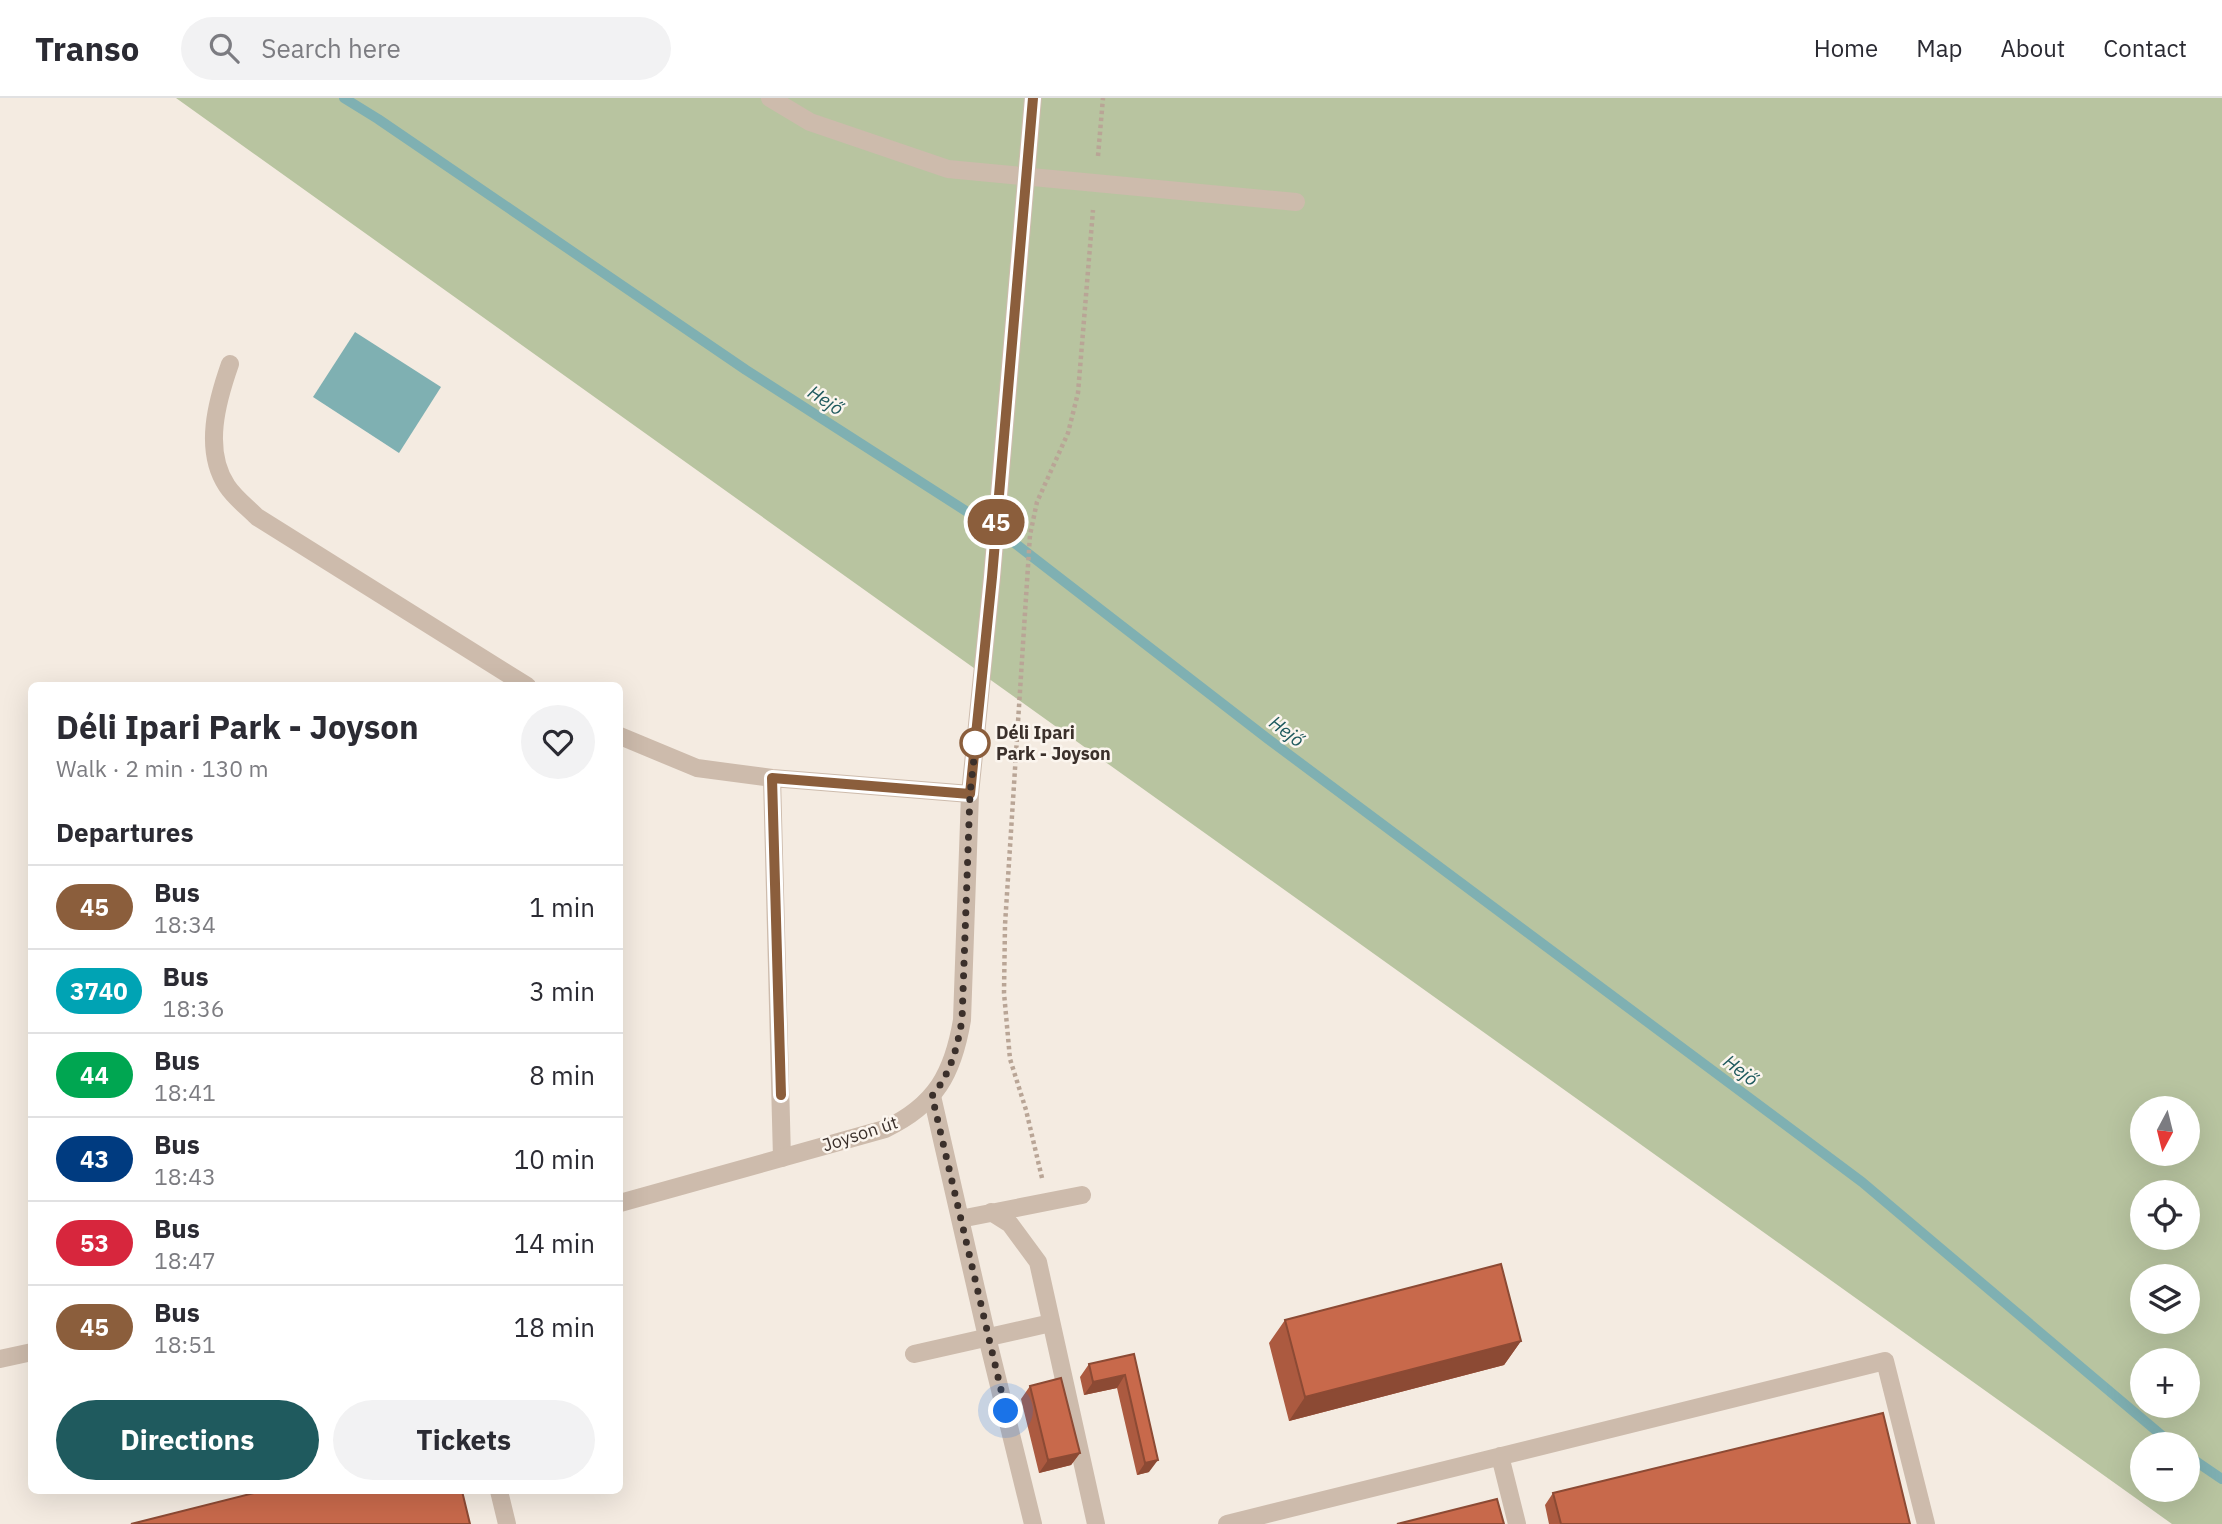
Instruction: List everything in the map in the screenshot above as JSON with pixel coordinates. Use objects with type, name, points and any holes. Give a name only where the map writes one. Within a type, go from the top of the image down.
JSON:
[{"type":"street","points":[[770,98],[810,122],[948,169],[1296,202]]},
{"type":"street","name":"Joyson út","points":[[623,1202],[885,1129],[906,1118],[932,1096],[949,1071],[962,1020],[970,794],[992,577],[1033,98]]},
{"type":"street","points":[[230,364],[216,408],[215,449],[217,469],[238,500],[257,517],[521,682]]},
{"type":"street","points":[[623,737],[697,768],[772,778],[970,794]]},
{"type":"street","points":[[772,778],[782,1158]]},
{"type":"street","points":[[932,1096],[1033,1524]]},
{"type":"street","points":[[960,1219],[1082,1195]]},
{"type":"street","points":[[990,1212],[1010,1224],[1038,1262],[1096,1524]]},
{"type":"street","points":[[914,1354],[1051,1323]]},
{"type":"street","points":[[0,1359],[28,1353]]},
{"type":"street","points":[[1227,1524],[1885,1361],[1926,1524]]},
{"type":"street","points":[[1500,1456],[1517,1524]]},
{"type":"street","points":[[500,1494],[507,1524]]},
{"type":"path","points":[[1048,1202],[1026,1110],[1010,1059],[1004,993],[1006,911],[1030,535],[1037,502],[1068,433],[1078,393],[1103,98]]},
{"type":"green space","points":[[176,98],[2222,98],[2222,1524],[2172,1524],[2141,1502],[2200,1502],[2200,1432],[2130,1432],[2130,1494]]},
{"type":"water","points":[[355,332],[441,387],[399,453],[313,397]]},
{"type":"building","points":[[1501,1264],[1521,1341],[1305,1397],[1285,1320]]},
{"type":"building","points":[[1134,1354],[1158,1460],[1145,1463],[1125,1375],[1093,1382],[1089,1364]]},
{"type":"building","points":[[1061,1378],[1080,1453],[1048,1460],[1030,1386]]},
{"type":"building","points":[[1883,1413],[1910,1524],[1561,1524],[1553,1493]]},
{"type":"building","points":[[250,1494],[463,1494],[470,1524],[131,1524]]},
{"type":"building","points":[[1497,1499],[1504,1524],[1397,1524]]},
{"type":"waterway","name":"Hejő","points":[[344,98],[746,370],[1008,538],[1268,739],[1862,1182],[2158,1432]]},
{"type":"waterway","name":"Hejő","points":[[2200,1464],[2222,1479]]},
{"type":"bus line","name":"45","points":[[781,1095],[772,778],[970,794],[992,577],[1033,98]]},
{"type":"place","name":"Déli Ipari Park - Joyson","points":[[975,743]]},
{"type":"route","points":[[975,743],[976,740],[970,794],[962,1020],[949,1071],[932,1096],[1006,1411]]}]
